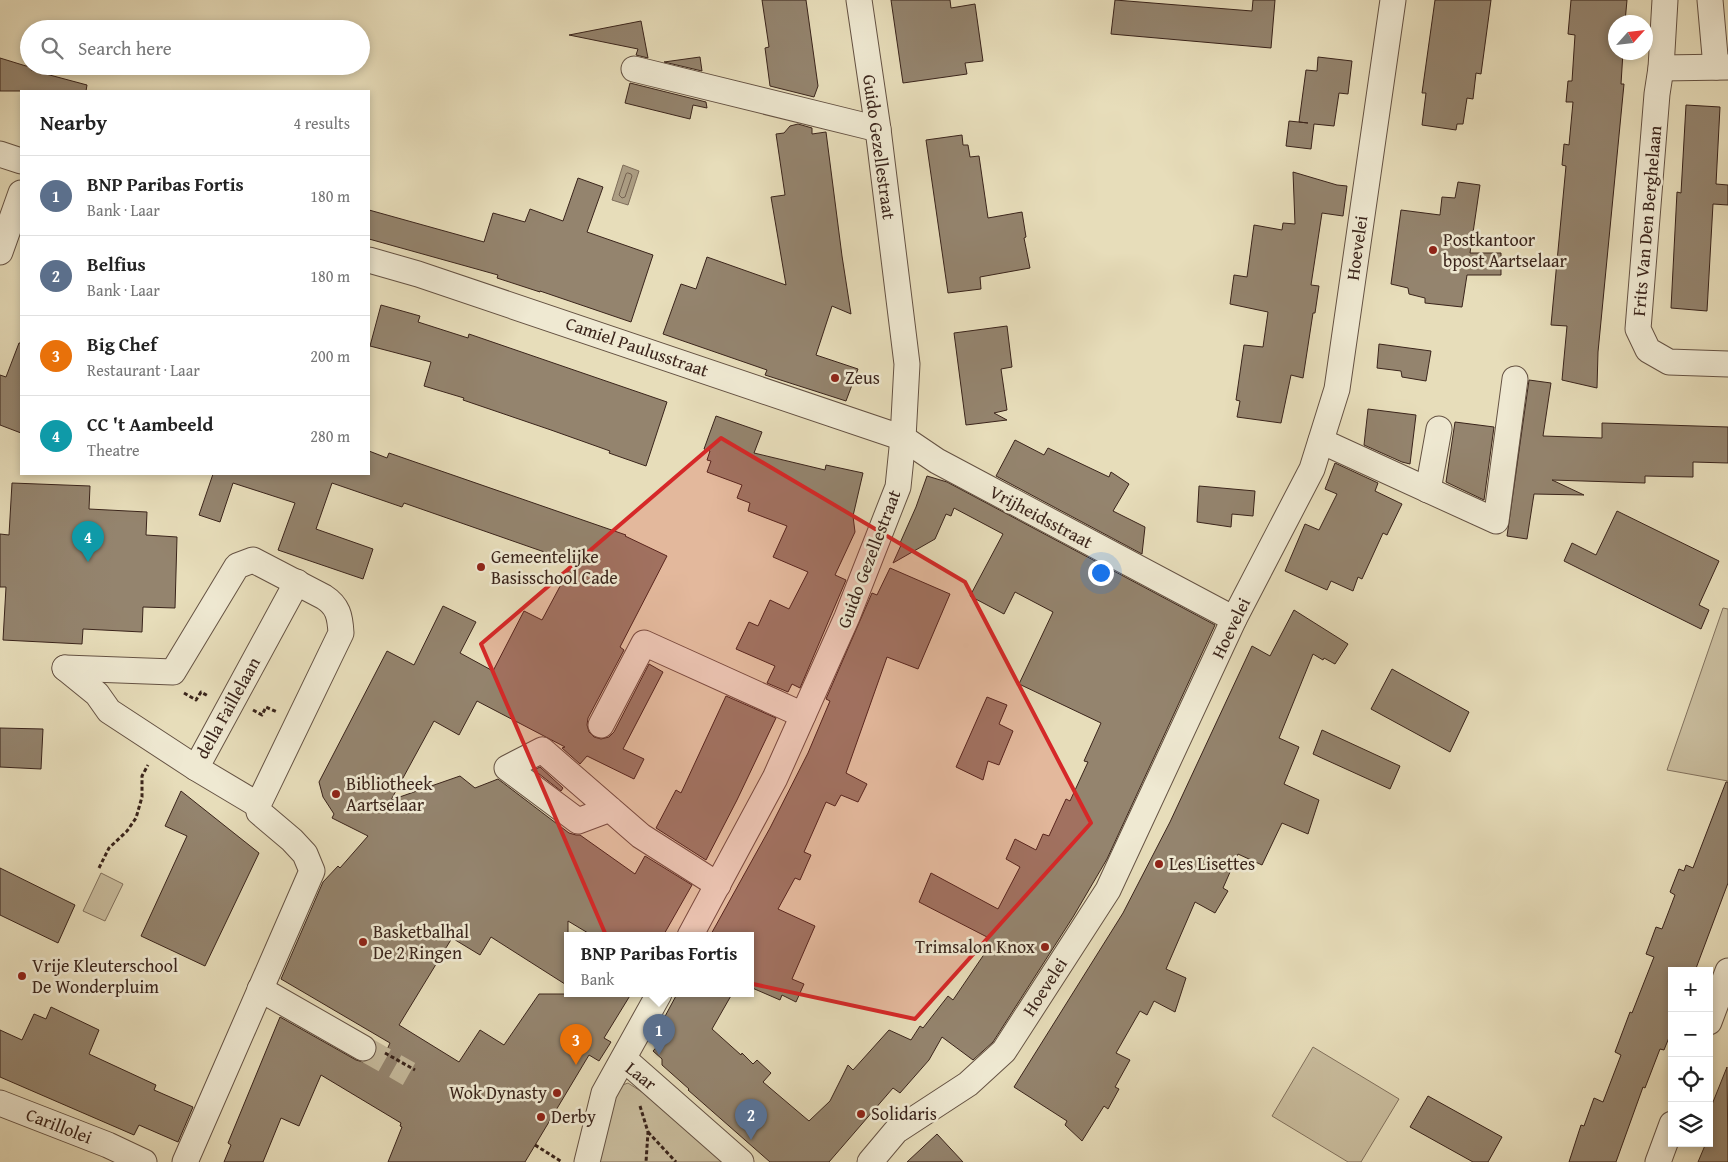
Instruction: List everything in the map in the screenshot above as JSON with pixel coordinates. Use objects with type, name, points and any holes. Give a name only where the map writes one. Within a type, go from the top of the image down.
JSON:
[{"type":"street","name":"Guido Gezellestraat","points":[[692,932],[775,778],[847,617],[898,487],[904,438],[907,364],[878,129],[859,0]]},
{"type":"street","name":"Hoevelei","points":[[870,1162],[896,1131],[968,1084],[1004,1050],[1108,890],[1234,619],[1312,469],[1337,389],[1393,0]]},
{"type":"street","name":"Frits Van Den Berghelaan","points":[[1665,0],[1661,68],[1657,94],[1638,329],[1648,350],[1669,362],[1728,364]]},
{"type":"street","points":[[1661,68],[1722,67],[1710,0]]},
{"type":"street","points":[[634,69],[878,129]]},
{"type":"street","points":[[0,154],[20,161]]},
{"type":"street","points":[[0,252],[20,197]]},
{"type":"street","name":"Camiel Paulusstraat","points":[[370,260],[418,274],[904,438]]},
{"type":"street","points":[[1321,441],[1496,521],[1515,379]]},
{"type":"street","points":[[1428,490],[1438,429]]},
{"type":"street","name":"Vrijheidsstraat","points":[[904,438],[937,461],[1234,619]]},
{"type":"street","name":"della Faillelaan","points":[[258,805],[341,633],[338,611],[332,602],[297,582],[253,560],[237,566],[173,672],[65,668],[97,694],[109,711],[196,768],[297,582]]},
{"type":"street","points":[[601,725],[644,643],[803,715]]},
{"type":"street","points":[[185,1162],[312,871],[305,854],[292,840],[259,812],[258,805],[196,768]]},
{"type":"street","points":[[610,809],[641,836],[718,885]]},
{"type":"street","points":[[1713,1012],[1728,971]]},
{"type":"street","points":[[260,989],[363,1048]]},
{"type":"street","points":[[624,1059],[657,997]]},
{"type":"street","name":"Laar","points":[[586,1162],[604,1093],[624,1059],[741,1162]]},
{"type":"street","name":"Carillolei","points":[[0,1103],[108,1144],[144,1162]]},
{"type":"street","points":[[1658,1162],[1668,1135]]},
{"type":"path","points":[[99,868],[109,848],[127,832],[136,818],[142,797],[142,776],[150,760]]},
{"type":"path","points":[[638,1101],[648,1132],[646,1162]]},
{"type":"path","points":[[648,1132],[676,1162]]},
{"type":"path","points":[[536,1145],[563,1162]]},
{"type":"highlighted area","points":[[721,438],[965,582],[1091,823],[915,1019],[614,954],[481,644]]},
{"type":"shaded area","points":[[1723,608],[1728,609],[1728,781],[1667,770]]},
{"type":"shaded area","points":[[101,873],[123,884],[105,921],[83,911]]},
{"type":"shaded area","points":[[1313,1047],[1399,1099],[1361,1162],[1348,1162],[1272,1116]]},
{"type":"shaded area","points":[[628,1083],[642,1092],[723,1162],[598,1162],[617,1087]]},
{"type":"water","points":[[623,165],[639,171],[628,205],[612,200]]},
{"type":"building","points":[[762,0],[806,0],[818,86],[814,97],[770,86],[765,48],[769,47]]},
{"type":"building","points":[[891,0],[950,0],[951,8],[975,4],[983,61],[965,63],[967,74],[903,83]]},
{"type":"building","points":[[1115,0],[1252,11],[1253,0],[1275,0],[1271,48],[1111,34]]},
{"type":"building","points":[[1435,0],[1491,0],[1481,74],[1476,73],[1473,99],[1467,98],[1463,124],[1457,124],[1456,130],[1422,125],[1426,93],[1422,93]]},
{"type":"building","points":[[1571,0],[1627,0],[1626,15],[1608,15],[1608,60],[1622,60],[1621,84],[1624,84],[1598,352],[1597,388],[1562,380],[1567,326],[1551,325],[1566,166],[1562,165],[1564,144],[1569,145],[1573,102],[1566,102],[1568,81],[1572,81],[1575,35],[1568,34]]},
{"type":"building","points":[[641,21],[648,58],[636,55],[638,49],[569,35]]},
{"type":"building","points":[[700,57],[702,71],[664,62]]},
{"type":"building","points":[[1318,57],[1352,61],[1348,94],[1339,93],[1334,126],[1314,124],[1311,149],[1286,146],[1289,121],[1308,123],[1299,122],[1306,70],[1317,71]]},
{"type":"building","points":[[0,58],[20,64],[20,75],[50,75],[87,85],[86,90],[0,91]]},
{"type":"building","points":[[630,83],[706,102],[707,108],[693,105],[690,119],[625,103]]},
{"type":"building","points":[[1686,105],[1720,107],[1716,184],[1728,185],[1728,205],[1713,204],[1707,311],[1671,308],[1677,192],[1681,193]]},
{"type":"building","points":[[798,124],[812,128],[812,134],[826,132],[851,314],[832,306],[816,355],[858,369],[846,401],[765,375],[767,370],[663,334],[681,284],[696,289],[707,257],[786,285],[771,197],[785,195],[776,134],[784,133],[790,126]]},
{"type":"building","points":[[962,135],[963,145],[968,145],[970,157],[979,156],[988,218],[1022,212],[1026,237],[1024,238],[1030,268],[980,277],[981,289],[948,293],[926,140]]},
{"type":"building","points":[[1293,172],[1337,185],[1347,186],[1343,216],[1322,213],[1311,285],[1319,286],[1303,378],[1291,375],[1281,423],[1237,417],[1240,401],[1236,400],[1244,345],[1263,347],[1268,312],[1230,304],[1234,275],[1247,277],[1254,225],[1282,230],[1283,223],[1295,224]]},
{"type":"building","points":[[578,178],[603,187],[587,232],[653,255],[631,322],[497,278],[498,275],[370,239],[370,210],[484,242],[493,213],[525,222],[530,209],[563,221]]},
{"type":"building","name":"Postkantoor bpost Aartselaar","points":[[1458,182],[1480,185],[1470,253],[1501,253],[1501,275],[1467,275],[1462,307],[1425,303],[1425,298],[1409,294],[1408,288],[1391,284],[1401,210],[1440,215],[1442,197],[1455,198]]},
{"type":"building","points":[[381,305],[420,316],[418,322],[468,338],[469,334],[667,402],[646,466],[609,453],[610,451],[463,400],[464,398],[424,386],[431,362],[370,346]]},
{"type":"building","points":[[1007,326],[1012,367],[1001,369],[1007,410],[994,413],[1007,420],[966,425],[954,333]]},
{"type":"building","points":[[20,343],[20,433],[0,425],[0,375],[6,377]]},
{"type":"building","points":[[1379,344],[1431,351],[1426,381],[1402,377],[1401,371],[1377,368]]},
{"type":"building","points":[[1529,380],[1551,383],[1543,436],[1602,438],[1602,423],[1728,427],[1728,463],[1693,462],[1693,477],[1645,476],[1645,483],[1552,480],[1584,495],[1534,494],[1527,539],[1507,536]]},
{"type":"building","points":[[1368,409],[1416,415],[1410,464],[1364,445]]},
{"type":"building","points":[[716,416],[762,432],[754,453],[825,470],[826,465],[863,473],[853,516],[855,532],[835,575],[846,580],[800,688],[792,684],[788,692],[767,683],[775,666],[736,649],[749,622],[758,626],[770,600],[789,609],[808,572],[773,557],[787,526],[748,511],[750,503],[737,498],[742,485],[707,472],[711,461],[707,460],[710,451],[704,449]]},
{"type":"building","points":[[1455,422],[1494,427],[1484,500],[1446,482]]},
{"type":"building","points":[[1015,440],[1044,455],[1048,448],[1109,477],[1111,472],[1129,484],[1113,511],[1145,527],[1142,554],[996,476]]},
{"type":"building","points":[[370,451],[387,458],[389,453],[626,535],[667,556],[620,647],[624,650],[588,718],[589,732],[594,737],[601,739],[609,737],[614,732],[649,664],[663,672],[623,749],[644,759],[634,779],[587,756],[580,764],[562,748],[565,747],[477,701],[459,735],[434,721],[391,800],[460,776],[475,788],[498,779],[569,833],[580,835],[635,874],[645,856],[692,885],[665,932],[586,932],[568,921],[568,932],[564,932],[564,983],[491,937],[480,955],[452,938],[399,1025],[459,1062],[480,1030],[504,1045],[539,994],[564,994],[564,997],[629,997],[604,1038],[611,1042],[599,1061],[589,1055],[525,1162],[388,1162],[402,1127],[400,1126],[401,1123],[321,1075],[299,1126],[281,1118],[263,1162],[224,1162],[231,1145],[228,1143],[280,1017],[356,1060],[363,1062],[371,1060],[377,1051],[385,1054],[390,1043],[281,979],[323,882],[338,866],[340,868],[368,836],[332,818],[334,814],[323,797],[319,782],[387,651],[414,665],[443,606],[476,622],[460,653],[493,671],[524,611],[542,620],[573,562],[404,503],[402,507],[332,483],[316,529],[373,549],[363,579],[278,550],[295,503],[233,483],[220,522],[199,515],[213,475],[370,475]]},
{"type":"building","points":[[1335,463],[1378,483],[1375,491],[1402,504],[1387,535],[1383,533],[1362,579],[1358,577],[1353,591],[1331,581],[1327,590],[1285,571],[1305,524],[1319,530],[1337,494],[1325,489]]},
{"type":"building","points":[[927,476],[947,482],[1215,625],[1107,859],[1073,917],[993,1042],[973,1060],[942,1037],[929,1060],[900,1093],[893,1088],[829,1162],[770,1162],[688,1090],[662,1065],[662,1059],[653,1051],[662,1041],[655,1035],[675,997],[730,997],[712,1029],[753,1064],[757,1060],[771,1073],[763,1082],[809,1121],[830,1101],[848,1065],[853,1070],[889,1030],[911,1040],[920,1026],[923,1028],[948,996],[953,1000],[987,950],[980,946],[987,937],[919,902],[931,873],[998,909],[1020,867],[1006,859],[1015,839],[1036,850],[1043,834],[1049,836],[1066,799],[1070,801],[1088,762],[1084,761],[1101,723],[1019,684],[1053,612],[1015,592],[1004,614],[970,596],[1003,534],[954,508],[951,516],[946,514],[935,539],[893,563]]},
{"type":"building","points":[[12,483],[90,486],[89,509],[147,512],[146,535],[177,537],[175,608],[143,607],[142,632],[83,629],[82,644],[3,640],[6,587],[0,587],[0,534],[9,535]]},
{"type":"building","points":[[1199,486],[1255,491],[1253,516],[1232,514],[1231,527],[1197,522]]},
{"type":"building","points":[[1617,511],[1719,561],[1699,605],[1709,610],[1701,629],[1564,561],[1572,543],[1596,555]]},
{"type":"building","points":[[890,568],[950,594],[918,669],[887,657],[846,773],[867,784],[858,802],[841,795],[835,806],[826,802],[804,852],[811,855],[800,880],[795,878],[778,909],[815,926],[792,979],[804,984],[796,1002],[782,995],[780,1000],[754,989],[754,932],[712,932],[770,828],[808,753],[830,701],[826,699],[872,593],[877,595]]},
{"type":"building","points":[[1294,610],[1348,644],[1335,664],[1313,654],[1279,738],[1299,747],[1284,784],[1319,800],[1308,834],[1282,823],[1262,865],[1238,854],[1223,888],[1228,891],[1215,913],[1195,902],[1166,969],[1186,978],[1175,1012],[1154,1001],[1147,1015],[1140,1011],[1116,1053],[1130,1060],[1115,1087],[1119,1089],[1108,1109],[1104,1106],[1082,1141],[1065,1125],[1067,1121],[1014,1087],[1123,913],[1170,822],[1252,646],[1270,656]]},
{"type":"building","points":[[1392,669],[1469,712],[1450,752],[1371,709]]},
{"type":"building","points":[[726,696],[776,718],[706,860],[656,828],[676,790],[681,793]]},
{"type":"building","points":[[987,697],[1007,705],[999,724],[1013,731],[999,765],[988,761],[983,780],[956,767]]},
{"type":"building","points":[[0,728],[43,729],[41,769],[0,767]]},
{"type":"building","points":[[1322,730],[1400,766],[1390,789],[1313,754]]},
{"type":"building","points":[[540,767],[563,788],[561,791],[534,770]]},
{"type":"building","points":[[1726,782],[1728,782],[1728,883],[1696,967],[1668,967],[1668,1040],[1664,1050],[1660,1049],[1645,1088],[1643,1087],[1616,1162],[1569,1162],[1581,1125],[1584,1126],[1594,1098],[1603,1102],[1621,1055],[1615,1052],[1654,957],[1646,954],[1656,927],[1662,929],[1675,895],[1670,892],[1679,869],[1684,871],[1686,865],[1693,868]]},
{"type":"building","points":[[181,791],[259,853],[205,966],[141,936],[187,836],[165,826]]},
{"type":"building","points":[[0,868],[75,905],[58,943],[0,915]]},
{"type":"building","points":[[51,1007],[99,1030],[89,1054],[156,1085],[154,1090],[193,1107],[178,1142],[139,1125],[134,1135],[0,1077],[0,1030],[22,1040],[34,1014],[46,1019]]},
{"type":"building","points":[[1727,1067],[1728,1162],[1698,1162],[1704,1147],[1713,1147],[1713,1102]]},
{"type":"building","points":[[1428,1096],[1502,1137],[1488,1162],[1473,1162],[1410,1127]]},
{"type":"building","points":[[937,1134],[963,1162],[907,1162]]},
{"type":"tunnel","points":[[363,1048],[409,1074]]},
{"type":"place","name":"Postkantoor bpost Aartselaar","points":[[1433,250]]},
{"type":"place","name":"Zeus","points":[[835,378]]},
{"type":"place","name":"CC 't Aambeeld","points":[[88,562]]},
{"type":"place","name":"Gemeentelijke Basisschool Cade","points":[[481,567]]},
{"type":"place","name":"Bibliotheek Aartselaar","points":[[336,794]]},
{"type":"place","name":"Les Lisettes","points":[[1159,864]]},
{"type":"place","name":"Basketbalhal De 2 Ringen","points":[[363,942]]},
{"type":"place","name":"Trimsalon Knox","points":[[1045,947]]},
{"type":"place","name":"Vrije Kleuterschool De Wonderpluim","points":[[22,976]]},
{"type":"place","name":"BNP Paribas Fortis","points":[[659,1055]]},
{"type":"place","name":"Big Chef","points":[[576,1065]]},
{"type":"place","name":"Wok Dynasty","points":[[557,1093]]},
{"type":"place","name":"Solidaris","points":[[861,1114]]},
{"type":"place","name":"Derby","points":[[541,1117]]},
{"type":"place","name":"Belfius","points":[[751,1140]]}]
